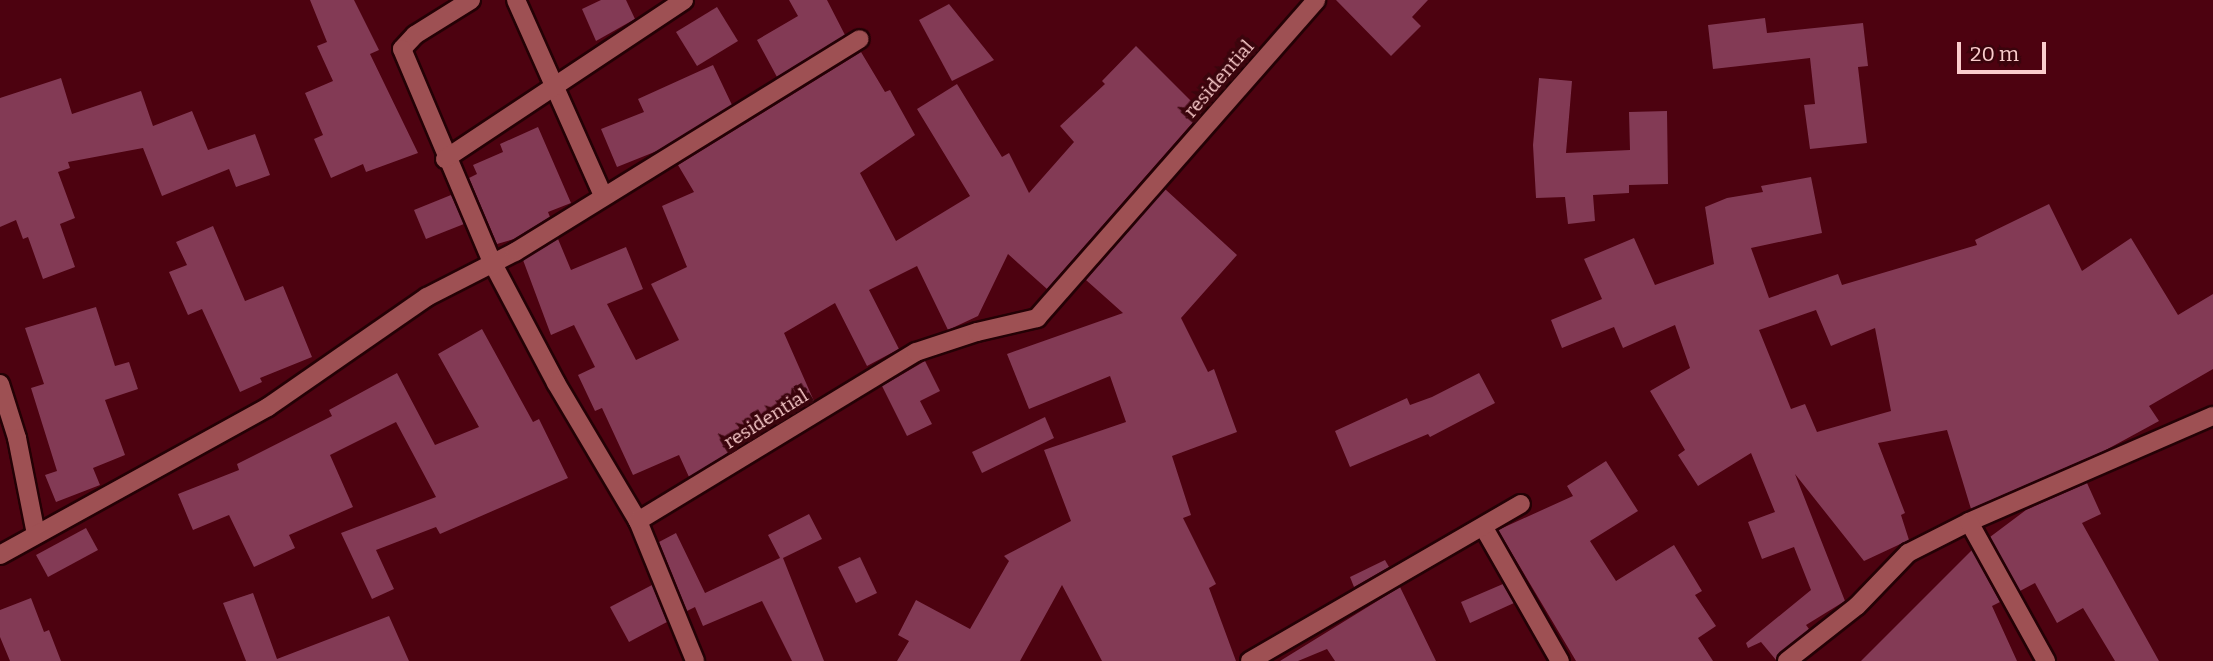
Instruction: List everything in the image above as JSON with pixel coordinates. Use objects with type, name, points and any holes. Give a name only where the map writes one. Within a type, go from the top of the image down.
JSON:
[{"type":"street","points":[[471,0],[415,35],[402,49],[445,159],[492,262],[556,383],[638,521],[695,661]]},
{"type":"street","points":[[516,0],[603,195]]},
{"type":"street","points":[[445,159],[684,0]]},
{"type":"street","name":"residential","points":[[638,521],[916,352],[976,332],[1037,318],[1316,0]]},
{"type":"street","points":[[0,555],[268,407],[427,297],[492,262],[860,39]]},
{"type":"street","points":[[0,384],[17,438],[36,534]]},
{"type":"street","points":[[1787,661],[1857,606],[1908,552],[1969,522],[2213,416]]},
{"type":"street","points":[[1250,661],[1484,528],[1521,504]]},
{"type":"street","points":[[1969,522],[2046,661]]},
{"type":"street","points":[[1484,528],[1560,661]]},
{"type":"building","points":[[310,0],[354,0],[379,50],[370,54],[418,153],[366,172],[363,164],[331,178],[314,139],[323,135],[305,93],[333,81],[317,46],[327,42]]},
{"type":"building","points":[[601,0],[626,0],[635,19],[596,41],[582,9]]},
{"type":"building","points":[[789,0],[827,0],[845,35],[777,77],[757,40],[798,16]]},
{"type":"building","points":[[1336,0],[1428,0],[1412,17],[1421,26],[1391,56]]},
{"type":"building","points":[[949,4],[994,60],[952,81],[919,20]]},
{"type":"building","points":[[717,7],[738,41],[697,66],[676,32]]},
{"type":"building","points":[[1765,18],[1767,33],[1863,23],[1868,66],[1858,67],[1867,143],[1810,149],[1804,105],[1815,104],[1810,58],[1713,69],[1708,25]]},
{"type":"building","points":[[1136,46],[1202,112],[1047,289],[1008,254],[978,316],[948,330],[917,266],[869,290],[899,349],[867,366],[835,303],[784,333],[814,401],[754,432],[756,436],[689,477],[679,455],[633,475],[602,408],[595,411],[578,375],[595,367],[574,325],[551,335],[523,260],[558,239],[571,270],[626,247],[643,289],[607,304],[636,360],[679,340],[651,284],[687,267],[662,206],[694,192],[678,165],[861,52],[885,92],[890,90],[915,135],[860,173],[896,241],[970,196],[917,109],[957,84],[1002,157],[1009,153],[1029,193],[1074,142],[1060,126],[1105,84],[1102,81]]},
{"type":"building","points":[[713,65],[732,105],[657,151],[617,167],[601,129],[644,112],[638,99]]},
{"type":"building","points":[[61,78],[72,114],[141,91],[153,126],[192,111],[208,150],[255,134],[270,175],[236,187],[229,169],[162,196],[143,148],[68,162],[70,168],[58,172],[75,218],[60,224],[75,267],[43,279],[28,237],[23,239],[16,220],[0,227],[0,98]]},
{"type":"building","points":[[1539,78],[1572,81],[1566,153],[1630,150],[1629,112],[1667,111],[1668,184],[1629,185],[1629,193],[1593,195],[1595,221],[1568,224],[1565,197],[1536,198],[1533,145]]},
{"type":"building","points":[[538,127],[571,203],[548,212],[550,217],[514,239],[497,244],[469,178],[477,174],[473,165],[503,152],[500,144]]},
{"type":"building","points":[[1811,177],[1822,233],[1751,248],[1769,298],[1838,274],[1842,285],[1977,245],[1975,240],[2049,204],[2082,271],[2131,238],[2178,315],[2213,294],[2213,369],[2149,406],[2159,421],[2104,451],[1971,509],[1947,430],[1878,443],[1905,513],[1901,515],[1909,540],[1864,561],[1795,474],[1845,601],[1806,625],[1809,629],[1776,660],[1761,642],[1748,648],[1746,643],[1811,590],[1794,547],[1762,559],[1748,522],[1775,512],[1751,453],[1698,486],[1678,455],[1685,450],[1650,391],[1690,368],[1675,325],[1623,348],[1614,327],[1562,348],[1551,320],[1602,299],[1584,259],[1634,238],[1655,285],[1714,264],[1705,207],[1727,198],[1763,192],[1761,186]],"holes":[[[1816,310],[1831,346],[1875,328],[1891,411],[1817,432],[1805,404],[1791,409],[1759,330]]]},
{"type":"building","points":[[1165,189],[1237,255],[1181,318],[1208,372],[1214,369],[1237,432],[1172,456],[1191,515],[1183,518],[1216,584],[1209,588],[1236,661],[1102,661],[1062,585],[1020,661],[897,661],[909,641],[898,635],[916,600],[970,629],[1009,561],[1004,556],[1071,521],[1044,450],[1126,422],[1110,376],[1029,409],[1007,354],[1123,313],[1086,280]]},
{"type":"building","points":[[451,195],[464,224],[426,239],[414,210]]},
{"type":"building","points":[[213,226],[245,301],[283,286],[312,357],[260,378],[262,382],[240,392],[202,309],[188,315],[169,272],[187,265],[176,242]]},
{"type":"building","points":[[96,307],[115,366],[129,362],[138,389],[105,400],[125,455],[93,468],[100,485],[56,502],[45,475],[57,471],[31,388],[44,384],[25,328]]},
{"type":"building","points":[[482,329],[533,422],[539,419],[568,478],[440,534],[436,527],[376,550],[394,589],[372,599],[341,533],[436,497],[396,422],[330,455],[353,507],[289,535],[295,548],[254,567],[229,515],[193,530],[178,494],[239,470],[237,464],[332,416],[329,410],[397,373],[435,445],[479,427],[438,354]]},
{"type":"building","points":[[925,361],[940,391],[920,401],[932,424],[907,436],[882,386]]},
{"type":"building","points":[[1479,373],[1495,403],[1430,437],[1428,434],[1350,467],[1335,431],[1407,398],[1410,405],[1432,397]]},
{"type":"building","points":[[1045,417],[1054,438],[982,473],[972,452]]},
{"type":"building","points":[[1606,461],[1638,511],[1590,541],[1616,581],[1674,545],[1702,591],[1695,595],[1716,626],[1698,638],[1713,661],[1576,661],[1498,530],[1573,496],[1567,486]]},
{"type":"building","points":[[2087,483],[2101,514],[2082,523],[2159,661],[2115,661],[2083,608],[2057,623],[2035,583],[2020,591],[1990,537],[2026,510]]},
{"type":"building","points":[[809,514],[822,539],[783,558],[824,661],[792,661],[762,601],[703,626],[695,607],[687,611],[659,542],[676,533],[705,593],[780,558],[768,535]]},
{"type":"building","points":[[86,528],[98,550],[48,577],[36,555]]},
{"type":"building","points":[[1972,550],[2000,602],[1992,606],[2017,661],[1861,661]]},
{"type":"building","points":[[860,557],[877,593],[856,603],[838,567]]},
{"type":"building","points":[[1385,560],[1389,567],[1354,587],[1350,577]]},
{"type":"building","points":[[1503,584],[1514,603],[1470,623],[1461,602]]},
{"type":"building","points":[[652,585],[667,622],[629,642],[610,607]]},
{"type":"building","points":[[1400,587],[1436,661],[1335,661],[1327,649],[1298,661],[1280,661]]},
{"type":"building","points":[[253,593],[277,659],[389,616],[409,661],[246,661],[223,603]]},
{"type":"building","points":[[31,598],[44,632],[49,630],[61,661],[10,661],[0,637],[0,610]]}]
